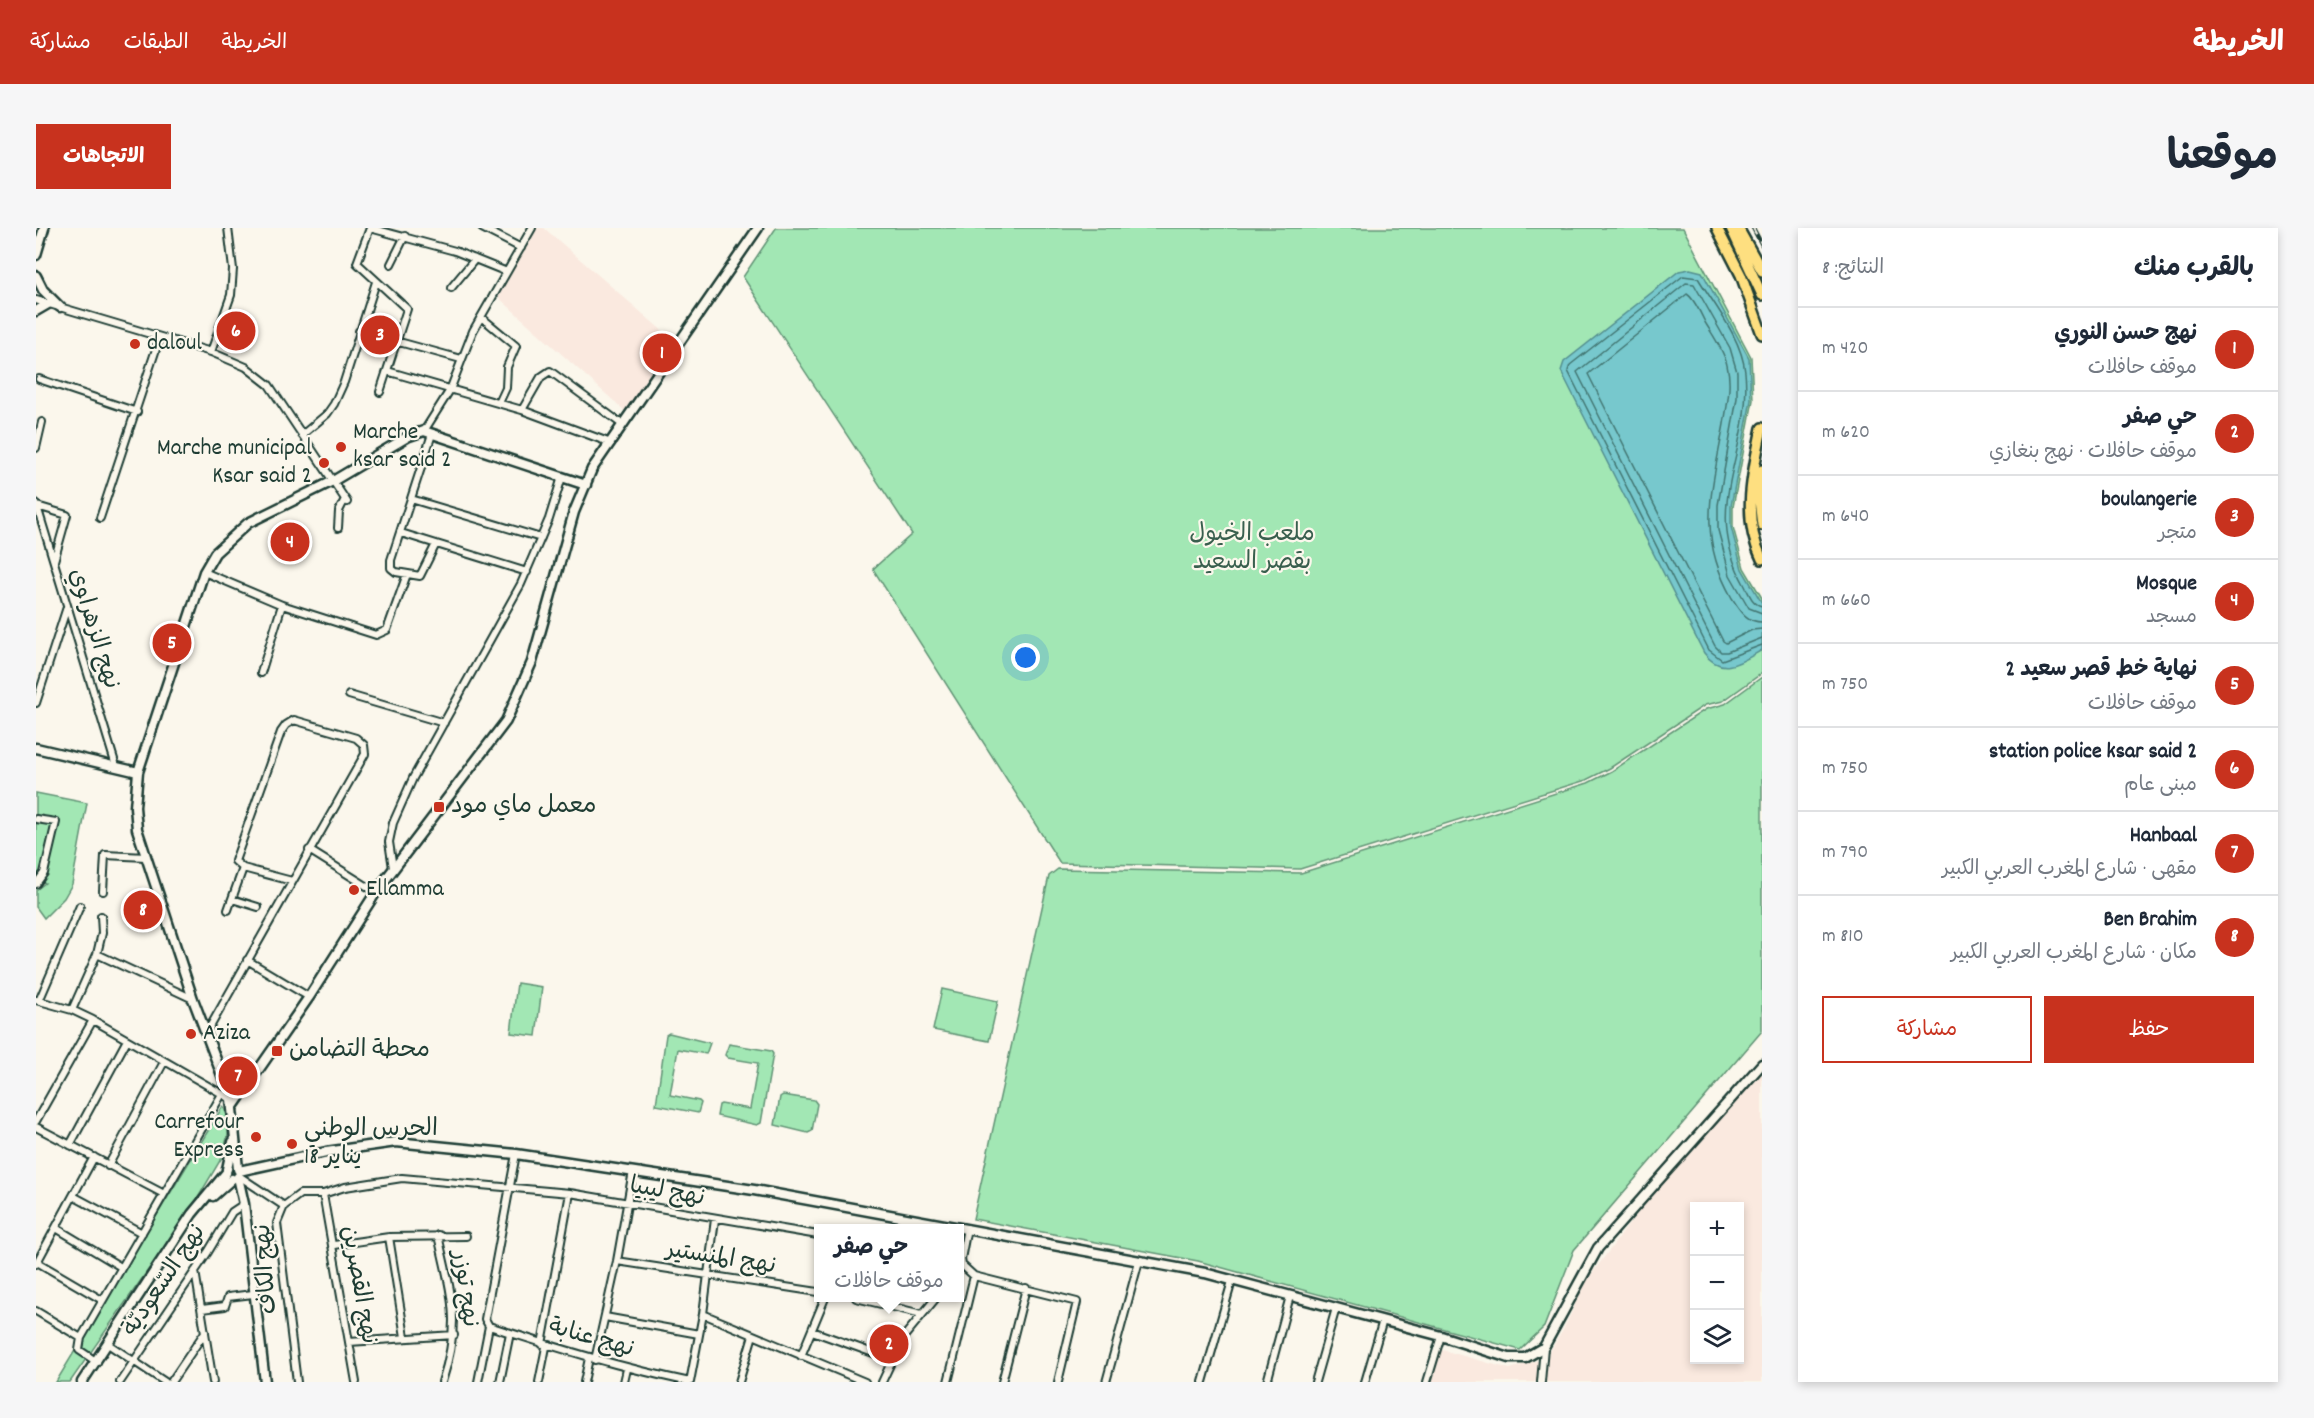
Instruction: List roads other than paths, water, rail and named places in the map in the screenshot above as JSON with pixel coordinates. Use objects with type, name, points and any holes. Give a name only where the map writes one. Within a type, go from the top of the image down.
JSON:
[{"type":"main road","points":[[1717,228],[1741,275],[1762,334]]},
{"type":"main road","points":[[1731,228],[1762,295]]},
{"type":"main road","points":[[1738,228],[1762,271]]},
{"type":"main road","points":[[1762,428],[1749,508],[1754,541],[1762,559]]},
{"type":"main road","points":[[1762,470],[1759,500],[1762,525]]},
{"type":"street","points":[[36,255],[44,228]]},
{"type":"street","points":[[211,352],[231,295],[233,269],[228,228]]},
{"type":"street","points":[[380,392],[407,309],[357,263],[370,228],[405,236],[507,272]]},
{"type":"street","points":[[482,228],[521,248]]},
{"type":"street","points":[[436,543],[423,574],[420,576],[393,570],[390,564],[411,499],[428,433],[450,390],[461,359],[481,317],[532,228]]},
{"type":"street","points":[[231,1104],[309,997],[393,868],[506,722],[532,662],[574,512],[592,470],[758,228]]},
{"type":"street","points":[[391,264],[405,236]]},
{"type":"street","points":[[450,288],[475,259]]},
{"type":"street","points":[[36,276],[43,290],[60,307]]},
{"type":"street","points":[[302,435],[327,414],[334,404],[344,382],[376,282]]},
{"type":"street","points":[[36,300],[211,352],[246,367],[269,386],[346,501],[339,511],[338,528]]},
{"type":"street","points":[[36,311],[48,304]]},
{"type":"street","points":[[481,317],[516,346],[507,367],[506,388],[499,403]]},
{"type":"street","points":[[359,331],[461,359]]},
{"type":"street","points":[[100,518],[160,337]]},
{"type":"street","points":[[387,371],[522,410],[610,443]]},
{"type":"street","points":[[522,410],[541,377],[550,371],[623,425]]},
{"type":"street","points":[[39,379],[136,412]]},
{"type":"street","points":[[36,448],[42,422]]},
{"type":"street","points":[[265,1382],[243,1207],[234,1174],[231,1104],[146,857],[137,829],[135,807],[138,772],[204,572],[215,553],[248,523],[333,481],[409,436],[428,433],[586,485]]},
{"type":"street","points":[[393,868],[389,843],[393,823],[444,723],[527,572],[562,477]]},
{"type":"street","points":[[411,499],[541,538]]},
{"type":"street","points":[[36,504],[67,515],[54,561]]},
{"type":"street","name":"نهج الزهراوي","points":[[36,504],[116,766]]},
{"type":"street","points":[[401,533],[527,572]]},
{"type":"street","points":[[204,572],[282,605],[371,634],[381,634],[387,630],[407,574]]},
{"type":"street","points":[[261,673],[282,605]]},
{"type":"street","points":[[36,703],[67,606]]},
{"type":"street","points":[[349,695],[444,723]]},
{"type":"street","points":[[206,1034],[247,960],[292,881],[366,749],[356,738],[294,720],[286,724],[281,732],[235,861],[243,868],[292,881]]},
{"type":"street","points":[[36,748],[138,772]]},
{"type":"street","points":[[36,819],[56,822],[44,873],[36,884]]},
{"type":"street","points":[[309,850],[376,892]]},
{"type":"street","points":[[103,891],[105,855],[146,857]]},
{"type":"street","points":[[228,910],[243,868]]},
{"type":"street","points":[[232,899],[258,907]]},
{"type":"street","points":[[80,906],[38,1001],[72,1010],[93,1020],[222,1094],[231,1104]]},
{"type":"street","points":[[72,1010],[97,954],[102,933],[101,916]]},
{"type":"street","points":[[97,954],[193,999]]},
{"type":"street","points":[[247,960],[309,997]]},
{"type":"street","points":[[36,1121],[93,1020]]},
{"type":"street","points":[[70,1145],[126,1040]]},
{"type":"street","points":[[108,1166],[164,1062]]},
{"type":"street","points":[[964,1227],[1232,1281],[1383,1320],[1516,1359],[1534,1355],[1544,1347],[1598,1248],[1762,1064]]},
{"type":"street","points":[[97,1362],[80,1350],[81,1338],[222,1094]]},
{"type":"street","points":[[36,1127],[164,1194]]},
{"type":"street","points":[[82,1382],[192,1214],[234,1174],[326,1152],[396,1142],[516,1154],[633,1171],[944,1224]]},
{"type":"street","points":[[478,1382],[516,1154]]},
{"type":"street","points":[[93,1157],[37,1263],[102,1300]]},
{"type":"street","points":[[584,1382],[605,1317],[633,1171]]},
{"type":"street","points":[[234,1174],[284,1206]]},
{"type":"street","name":"نهج الكاف","points":[[297,1382],[278,1236],[278,1219],[284,1206],[300,1194],[323,1194],[345,1186],[402,1178],[510,1189]]},
{"type":"street","name":"نهج ليبيا","points":[[510,1189],[570,1193],[814,1234]]},
{"type":"street","points":[[539,1382],[570,1193]]},
{"type":"street","name":"نهج القصرين","points":[[323,1194],[334,1245],[356,1382]]},
{"type":"street","points":[[73,1196],[142,1233]]},
{"type":"street","name":"نهج السّعوديّة","points":[[120,1382],[232,1212],[243,1207]]},
{"type":"street","points":[[690,1382],[703,1314],[715,1219]]},
{"type":"street","points":[[56,1228],[121,1267]]},
{"type":"street","points":[[964,1248],[968,1228]]},
{"type":"street","name":"نهج توزر","points":[[438,1235],[455,1317],[454,1335],[442,1382]]},
{"type":"street","points":[[334,1245],[388,1237],[466,1236]]},
{"type":"street","points":[[388,1237],[405,1337]]},
{"type":"street","name":"نهج المنستير","points":[[617,1261],[814,1291]]},
{"type":"street","points":[[1106,1382],[1139,1261]]},
{"type":"street","points":[[964,1266],[974,1275],[1077,1302],[1058,1382]]},
{"type":"street","points":[[195,1271],[213,1382]]},
{"type":"street","points":[[948,1382],[974,1275]]},
{"type":"street","points":[[1203,1382],[1232,1281]]},
{"type":"street","points":[[1002,1382],[1026,1288]]},
{"type":"street","points":[[202,1309],[225,1306],[228,1297],[253,1294]]},
{"type":"street","points":[[1267,1382],[1290,1296]]},
{"type":"street","points":[[801,1356],[823,1302]]},
{"type":"street","points":[[895,1302],[922,1314]]},
{"type":"street","points":[[882,1382],[890,1359],[902,1339],[932,1302]]},
{"type":"street","points":[[1315,1382],[1336,1308]]},
{"type":"street","points":[[36,1311],[81,1338]]},
{"type":"street","points":[[703,1314],[865,1382]]},
{"type":"street","points":[[605,1317],[699,1334]]},
{"type":"street","points":[[1365,1382],[1383,1320]]},
{"type":"street","name":"نهج عنابة","points":[[487,1325],[627,1370],[663,1379],[690,1382]]},
{"type":"street","points":[[812,1331],[890,1359]]},
{"type":"street","points":[[171,1382],[205,1332]]},
{"type":"street","points":[[500,1382],[510,1333]]},
{"type":"street","points":[[349,1342],[454,1335]]},
{"type":"street","points":[[739,1382],[753,1335]]},
{"type":"street","points":[[1427,1382],[1441,1336]]},
{"type":"street","points":[[108,1344],[165,1382]]},
{"type":"street","points":[[1541,1382],[1544,1347]]},
{"type":"street","points":[[624,1382],[627,1370]]},
{"type":"water","points":[[1690,269],[1702,272],[1749,358],[1751,400],[1731,506],[1731,527],[1742,569],[1762,603],[1762,650],[1739,663],[1725,666],[1711,660],[1704,653],[1561,371],[1564,362],[1679,271]]},
{"type":"railway","points":[[1753,228],[1762,245]]},
{"type":"place","name":"station police ksar said 2","points":[[236,331]]},
{"type":"place","name":"boulangerie","points":[[380,335]]},
{"type":"place","name":"daloul","points":[[135,344]]},
{"type":"place","name":"نهج حسن النوري","points":[[662,353]]},
{"type":"place","name":"Marche ksar said 2","points":[[341,447]]},
{"type":"place","name":"Marche municipal Ksar said 2","points":[[324,463]]},
{"type":"place","name":"Mosque","points":[[290,542]]},
{"type":"place","name":"نهاية خط قصر سعيد 2","points":[[172,643]]},
{"type":"place","name":"معمل ماي مود","points":[[439,807]]},
{"type":"place","name":"Ellamma","points":[[354,890]]},
{"type":"place","name":"Ben Brahim","points":[[143,910]]},
{"type":"place","name":"Aziza","points":[[191,1034]]},
{"type":"place","name":"محطة التضامن","points":[[277,1051]]},
{"type":"place","name":"Hanbaal","points":[[238,1076]]},
{"type":"place","name":"Carrefour Express","points":[[256,1137]]},
{"type":"place","name":"الحرس الوطني 18 يناير","points":[[292,1144]]},
{"type":"place","name":"حي صفر","points":[[889,1344]]},
{"type":"park label","name":"ملعب الخيول بقصر السعيد","points":[[1252,549]]}]
